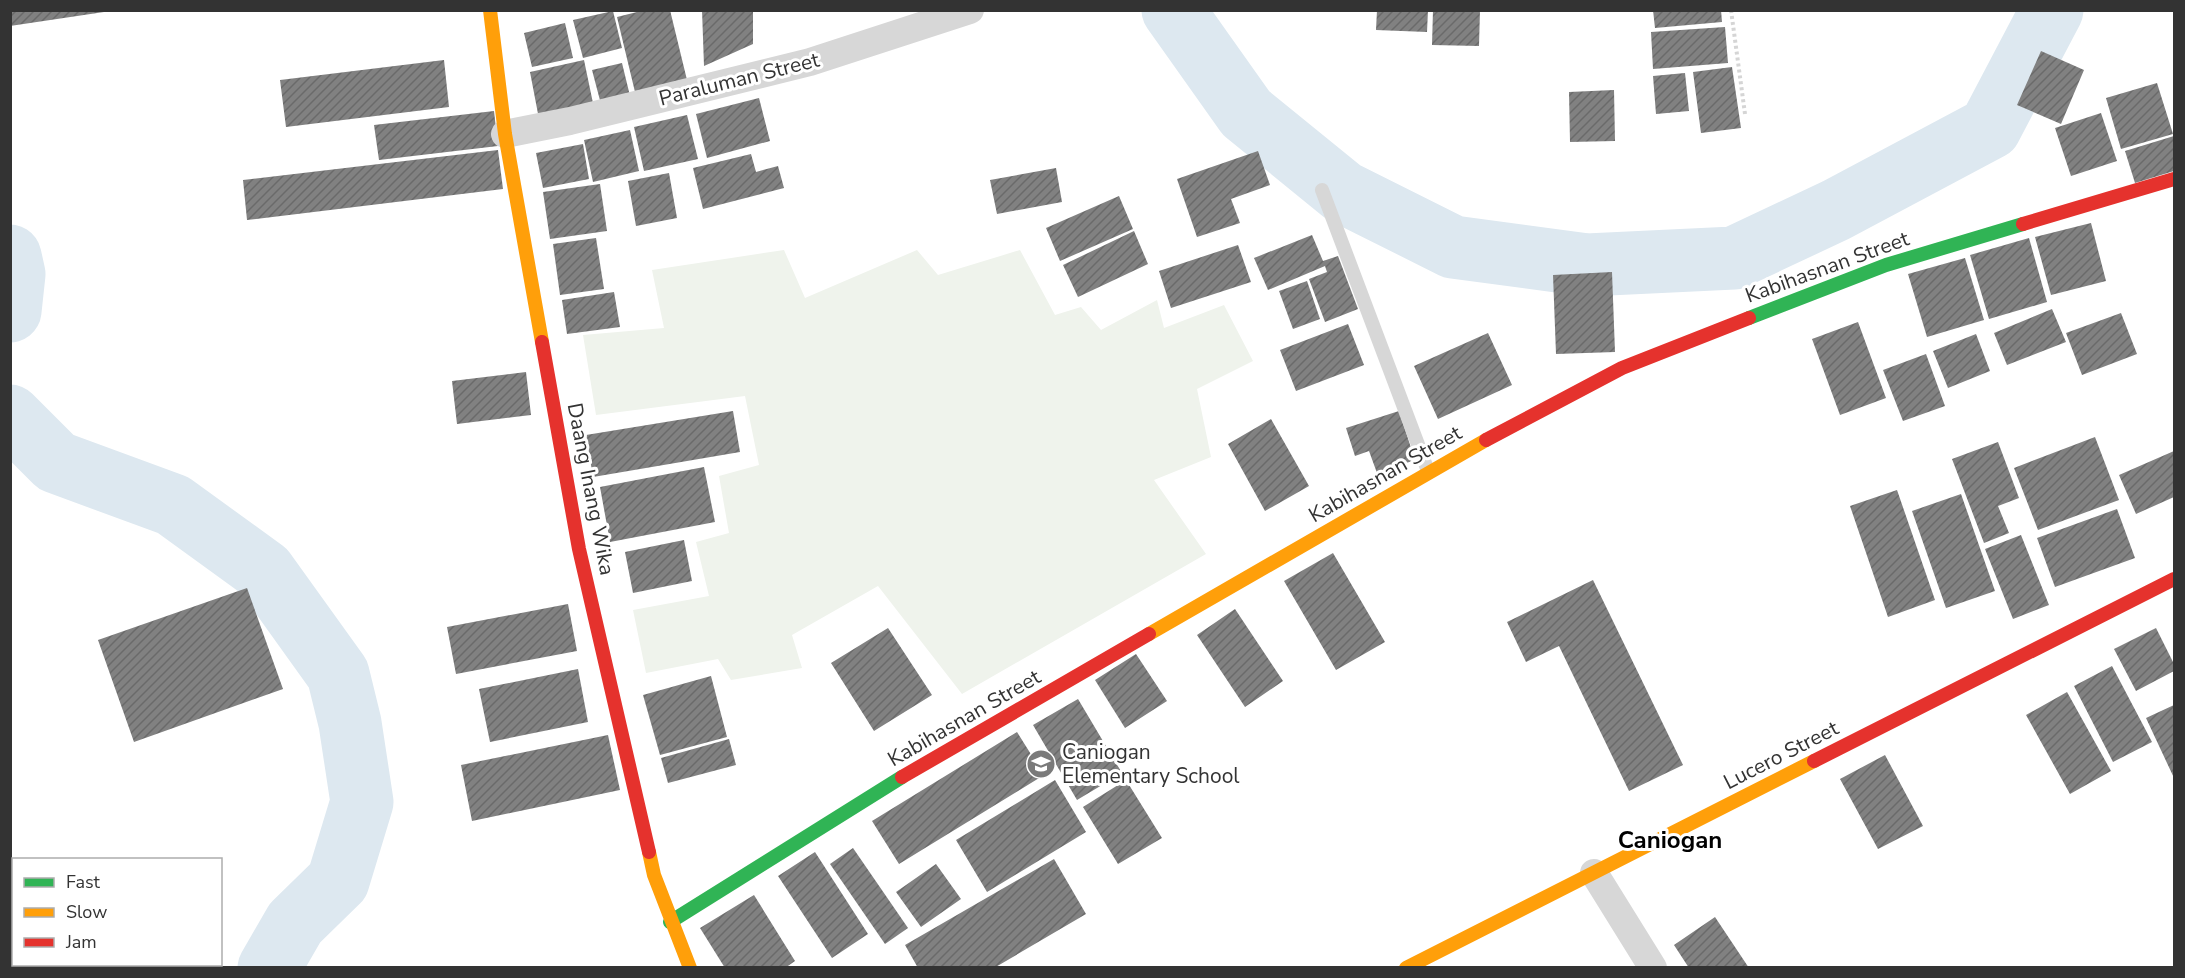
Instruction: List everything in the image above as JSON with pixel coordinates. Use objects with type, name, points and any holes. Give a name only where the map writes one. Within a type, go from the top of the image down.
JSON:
[{"type":"street","name":"Daang Inang Wika","points":[[490,10],[505,134],[579,549],[652,864],[670,922],[690,968]]},
{"type":"street","name":"Paraluman Street","points":[[505,134],[570,121],[810,62],[970,10]]},
{"type":"street","name":"Kabihasnan Street","points":[[670,922],[917,768],[1429,471],[1622,368],[1886,265],[2175,179]]},
{"type":"street","name":"Lucero Street","points":[[1406,968],[2175,579]]},
{"type":"street","points":[[1594,873],[1653,968]]},
{"type":"lane","points":[[1322,190],[1429,471]]},
{"type":"path","points":[[1731,10],[1745,114]]},
{"type":"shaded area","points":[[784,250],[805,298],[917,250],[938,275],[1020,250],[1055,315],[1081,307],[1101,330],[1157,300],[1164,328],[1224,305],[1253,361],[1197,389],[1211,457],[1154,480],[1206,554],[962,694],[878,586],[792,635],[802,668],[731,680],[718,659],[646,673],[633,610],[709,596],[696,542],[729,533],[719,476],[759,465],[745,396],[596,415],[583,335],[664,328],[652,270]]},
{"type":"building","points":[[10,10],[104,10],[104,12],[10,26]]},
{"type":"building","points":[[645,10],[670,10],[687,80],[635,92],[617,17]]},
{"type":"building","points":[[702,10],[753,10],[753,44],[704,66]]},
{"type":"building","points":[[1377,10],[1428,10],[1427,32],[1376,30]]},
{"type":"building","points":[[1433,10],[1480,10],[1479,46],[1432,45]]},
{"type":"building","points":[[1653,10],[1721,10],[1722,22],[1655,28]]},
{"type":"building","points":[[613,11],[622,48],[583,58],[573,20]]},
{"type":"building","points":[[565,23],[573,58],[532,67],[524,33]]},
{"type":"building","points":[[1725,27],[1728,63],[1653,69],[1651,32]]},
{"type":"building","points":[[2041,51],[2084,70],[2061,124],[2017,105]]},
{"type":"building","points":[[444,60],[449,107],[286,127],[280,80]]},
{"type":"building","points":[[584,60],[594,108],[539,119],[530,72]]},
{"type":"building","points":[[622,63],[631,100],[602,108],[592,70]]},
{"type":"building","points":[[1732,67],[1741,128],[1701,133],[1693,72]]},
{"type":"building","points":[[1685,73],[1689,111],[1656,114],[1653,76]]},
{"type":"building","points":[[2157,83],[2173,134],[2121,149],[2106,98]]},
{"type":"building","points":[[1614,90],[1615,141],[1570,142],[1569,92]]},
{"type":"building","points":[[759,98],[770,141],[707,158],[696,114]]},
{"type":"building","points":[[494,111],[498,146],[379,160],[374,125]]},
{"type":"building","points":[[2101,113],[2117,161],[2071,176],[2055,128]]},
{"type":"building","points":[[687,115],[698,159],[644,171],[634,127]]},
{"type":"building","points":[[630,130],[639,171],[593,182],[584,140]]},
{"type":"building","points":[[2174,136],[2174,171],[2135,183],[2125,151]]},
{"type":"building","points":[[583,144],[589,179],[543,188],[536,153]]},
{"type":"building","points":[[498,150],[503,189],[247,220],[243,180]]},
{"type":"building","points":[[1258,151],[1270,185],[1231,199],[1240,223],[1197,237],[1177,179]]},
{"type":"building","points":[[751,154],[756,172],[778,166],[784,188],[703,209],[693,168]]},
{"type":"building","points":[[1056,168],[1062,202],[997,214],[990,180]]},
{"type":"building","points":[[669,173],[677,218],[636,226],[628,181]]},
{"type":"building","points":[[600,184],[607,231],[550,239],[543,192]]},
{"type":"building","points":[[1119,196],[1133,229],[1060,261],[1046,228]]},
{"type":"building","points":[[2091,223],[2106,281],[2051,295],[2035,237]]},
{"type":"building","points":[[1134,231],[1148,264],[1078,297],[1063,265]]},
{"type":"building","points":[[1312,235],[1323,261],[1338,256],[1358,309],[1325,322],[1309,279],[1327,272],[1325,266],[1268,290],[1254,258]]},
{"type":"building","points":[[596,238],[604,289],[560,295],[553,244]]},
{"type":"building","points":[[2029,238],[2047,302],[1989,319],[1970,255]]},
{"type":"building","points":[[1238,245],[1251,282],[1171,308],[1159,271]]},
{"type":"building","points":[[1965,258],[1984,320],[1927,337],[1908,274]]},
{"type":"building","points":[[1612,272],[1615,352],[1556,354],[1553,275]]},
{"type":"building","points":[[1307,281],[1320,319],[1293,329],[1279,291]]},
{"type":"building","points":[[614,292],[620,327],[567,334],[562,300]]},
{"type":"building","points":[[2052,309],[2066,342],[2007,365],[1994,333]]},
{"type":"building","points":[[2121,313],[2137,354],[2082,375],[2066,333]]},
{"type":"building","points":[[1858,322],[1886,398],[1840,415],[1812,339]]},
{"type":"building","points":[[1348,324],[1364,365],[1296,391],[1280,350]]},
{"type":"building","points":[[1488,333],[1512,385],[1438,419],[1414,366]]},
{"type":"building","points":[[1976,334],[1990,371],[1948,388],[1933,351]]},
{"type":"building","points":[[1926,354],[1945,406],[1903,421],[1883,370]]},
{"type":"building","points":[[526,372],[531,415],[457,424],[452,381]]},
{"type":"building","points":[[733,411],[740,452],[593,477],[586,435]]},
{"type":"building","points":[[1399,411],[1415,460],[1377,473],[1369,451],[1355,456],[1346,428]]},
{"type":"building","points":[[1271,419],[1309,486],[1265,511],[1228,444]]},
{"type":"building","points":[[2095,437],[2119,500],[2038,530],[2014,468]]},
{"type":"building","points":[[1998,442],[2019,498],[1998,506],[2009,533],[1984,543],[1952,459]]},
{"type":"building","points":[[2174,451],[2174,497],[2136,514],[2119,475]]},
{"type":"building","points":[[704,467],[715,522],[610,542],[600,487]]},
{"type":"building","points":[[1897,490],[1935,600],[1888,617],[1850,506]]},
{"type":"building","points":[[1961,494],[1995,591],[1946,608],[1912,511]]},
{"type":"building","points":[[2117,509],[2135,558],[2055,587],[2037,538]]},
{"type":"building","points":[[2021,535],[2049,605],[2013,619],[1985,549]]},
{"type":"building","points":[[684,540],[692,581],[633,593],[625,552]]},
{"type":"building","points":[[1333,553],[1385,642],[1336,670],[1284,581]]},
{"type":"building","points":[[1593,580],[1683,765],[1629,791],[1559,646],[1526,662],[1507,622]]},
{"type":"building","points":[[247,588],[283,689],[134,742],[98,640]]},
{"type":"building","points":[[568,604],[577,651],[456,674],[447,627]]},
{"type":"building","points":[[1235,609],[1283,681],[1245,707],[1197,635]]},
{"type":"building","points":[[888,628],[932,695],[874,731],[831,663]]},
{"type":"building","points":[[2156,628],[2174,664],[2174,671],[2136,691],[2114,649]]},
{"type":"building","points":[[1136,654],[1167,701],[1125,728],[1095,680]]},
{"type":"building","points":[[2112,666],[2152,742],[2113,762],[2074,686]]},
{"type":"building","points":[[578,669],[588,722],[490,742],[479,689]]},
{"type":"building","points":[[711,676],[727,737],[660,755],[643,695]]},
{"type":"building","points":[[2067,692],[2111,771],[2070,794],[2026,715]]},
{"type":"building","points":[[1078,699],[1122,773],[1077,800],[1033,725]]},
{"type":"building","points":[[2174,705],[2174,778],[2146,718]]},
{"type":"building","points":[[1017,732],[1044,775],[899,864],[872,821]]},
{"type":"building","points":[[608,735],[620,790],[472,821],[461,765]]},
{"type":"building","points":[[729,739],[736,765],[668,783],[661,758]]},
{"type":"building","points":[[1885,755],[1923,826],[1878,849],[1840,779]]},
{"type":"building","points":[[1055,780],[1086,832],[987,892],[956,840]]},
{"type":"building","points":[[1126,780],[1162,838],[1118,864],[1083,807]]},
{"type":"building","points":[[853,848],[908,928],[885,944],[830,864]]},
{"type":"building","points":[[815,852],[868,934],[832,958],[778,876]]},
{"type":"building","points":[[1054,859],[1086,914],[994,968],[918,968],[905,945]]},
{"type":"building","points":[[936,864],[961,899],[921,927],[896,892]]},
{"type":"building","points":[[754,895],[795,961],[785,968],[725,968],[700,928]]},
{"type":"building","points":[[1715,917],[1749,968],[1689,968],[1674,945]]},
{"type":"waterway","points":[[1173,10],[1246,113],[1343,192],[1453,247],[1587,265],[1734,258],[1836,210],[1990,128],[2052,10]]},
{"type":"waterway","points":[[10,256],[14,274],[10,311]]},
{"type":"waterway","points":[[10,416],[56,462],[173,505],[264,571],[338,674],[350,723],[362,802],[338,881],[295,923],[269,968]]},
{"type":"traffic: fast","points":[[1749,318],[1886,265],[2023,224]]},
{"type":"traffic: fast","points":[[670,922],[902,777]]},
{"type":"traffic: slow","points":[[490,10],[505,134],[542,342]]},
{"type":"traffic: slow","points":[[1149,634],[1486,440]]},
{"type":"traffic: slow","points":[[1406,968],[1814,761]]},
{"type":"traffic: slow","points":[[649,852],[654,875],[690,968]]},
{"type":"traffic: jam","points":[[2023,224],[2174,179]]},
{"type":"traffic: jam","points":[[1486,440],[1622,368],[1749,318]]},
{"type":"traffic: jam","points":[[542,342],[579,549],[649,852]]},
{"type":"traffic: jam","points":[[1814,761],[2174,579]]},
{"type":"traffic: jam","points":[[902,777],[1149,634]]},
{"type":"place","name":"Caniogan Elementary School","points":[[1041,764]]},
{"type":"district","name":"Caniogan","points":[[1670,840]]}]
